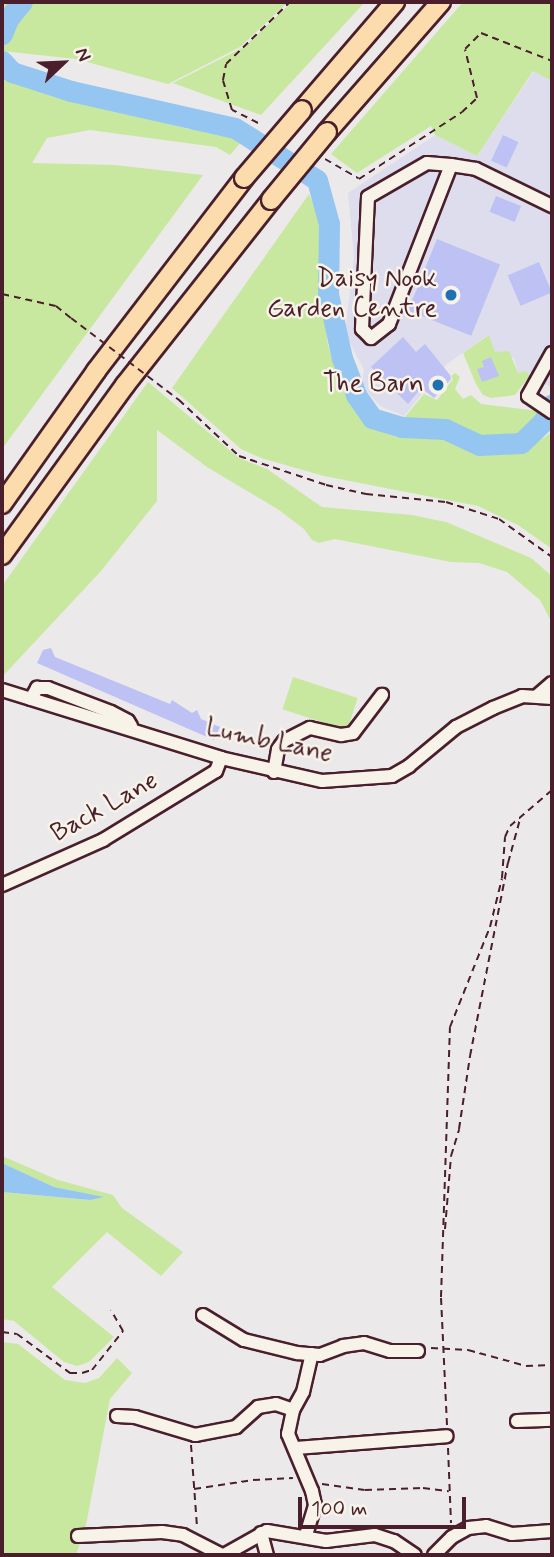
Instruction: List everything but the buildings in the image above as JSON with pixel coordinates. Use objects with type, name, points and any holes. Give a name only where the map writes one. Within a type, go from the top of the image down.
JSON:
[{"type":"highway","points":[[2,504],[96,371],[244,178],[395,2]]},
{"type":"highway","points":[[2,555],[125,385],[271,200],[441,2]]},
{"type":"street","points":[[451,165],[389,324],[372,338],[362,328],[368,197],[426,163],[451,165],[476,170],[552,206]]},
{"type":"street","points":[[552,353],[528,396],[552,412]]},
{"type":"street","points":[[538,695],[552,683]]},
{"type":"street","name":"Lumb Lane","points":[[2,690],[222,758],[322,781],[392,776],[409,766],[464,722],[508,701],[538,695],[552,698]]},
{"type":"street","points":[[274,772],[278,749],[284,741],[310,728],[349,735],[364,723],[371,707],[382,695]]},
{"type":"street","name":"Back Lane","points":[[2,885],[103,840],[216,771],[222,758]]},
{"type":"street","points":[[203,1315],[244,1340],[312,1354],[365,1343],[390,1351],[418,1351]]},
{"type":"street","points":[[306,1535],[315,1505],[289,1434],[293,1410],[303,1392],[312,1354]]},
{"type":"street","points":[[117,1416],[135,1417],[191,1434],[216,1433],[236,1427],[258,1407],[276,1405],[293,1410]]},
{"type":"street","points":[[517,1421],[552,1420]]},
{"type":"street","points":[[296,1448],[447,1436]]},
{"type":"street","points":[[434,1555],[452,1537],[468,1528],[486,1526],[512,1534],[552,1531]]},
{"type":"street","points":[[78,1536],[162,1532],[191,1539],[223,1555],[261,1533],[282,1531],[326,1541],[375,1535],[394,1541],[415,1555]]},
{"type":"street","points":[[261,1533],[267,1555]]},
{"type":"path","points":[[258,123],[232,110],[223,80],[226,64],[290,2]]},
{"type":"path","points":[[324,158],[359,179],[462,112],[477,98],[465,49],[481,33],[552,61]]},
{"type":"path","points":[[2,293],[56,306],[179,400],[239,456],[326,485],[366,494],[446,502],[499,519],[552,557]]},
{"type":"path","points":[[452,1537],[442,1348],[450,1027],[490,927],[502,878],[505,837],[520,817],[552,790]]},
{"type":"path","points":[[444,1240],[452,1156],[508,863],[520,817]]},
{"type":"path","points":[[2,1332],[17,1334],[70,1373],[82,1373],[92,1370],[123,1331],[111,1310]]},
{"type":"path","points":[[418,1351],[442,1348],[468,1350],[526,1366],[552,1365]]},
{"type":"path","points":[[191,1434],[197,1526],[191,1539]]},
{"type":"shaded area","name":"Daisy Nook Garden Centre","points":[[534,71],[552,81],[552,388],[525,371],[518,373],[514,358],[495,352],[488,335],[447,364],[404,416],[380,406],[362,386],[364,370],[345,333],[354,257],[348,193],[435,135],[477,156]]},
{"type":"green space","points":[[2,2],[288,2],[240,47],[168,84],[76,59],[2,51]]},
{"type":"green space","points":[[292,2],[365,2],[261,115],[173,83],[244,47]]},
{"type":"green space","points":[[463,2],[552,2],[552,81],[533,71],[477,156],[435,135],[431,126],[357,173],[331,154]]},
{"type":"green space","points":[[2,69],[9,78],[100,106],[188,129],[228,132],[242,141],[230,155],[216,147],[90,130],[47,138],[32,163],[115,165],[203,175],[2,449]]},
{"type":"green space","points":[[309,194],[323,227],[320,290],[328,345],[344,393],[366,424],[396,437],[442,435],[475,453],[522,452],[552,432],[552,549],[518,525],[478,506],[324,476],[261,458],[241,449],[172,388]]},
{"type":"green space","points":[[489,335],[495,352],[509,351],[518,373],[525,371],[530,375],[515,395],[491,398],[483,395],[476,384],[463,353]]},
{"type":"green space","points":[[455,373],[460,377],[455,389],[463,399],[471,395],[481,404],[546,412],[515,438],[482,438],[439,424],[400,423],[424,394],[437,400]]},
{"type":"green space","points":[[148,382],[239,458],[267,469],[322,507],[412,515],[446,522],[531,558],[552,576],[552,623],[540,600],[507,572],[479,563],[451,562],[335,539],[319,543],[312,540],[304,529],[279,510],[207,467],[157,430],[157,501],[101,571],[2,677],[2,586]]},
{"type":"green space","points":[[293,677],[358,698],[347,730],[282,709]]},
{"type":"green space","points":[[2,1156],[58,1180],[113,1195],[122,1208],[183,1252],[161,1276],[107,1232],[52,1287],[114,1337],[89,1362],[77,1366],[64,1362],[14,1321],[2,1319],[2,1192],[89,1200],[102,1197],[54,1187],[2,1163]]},
{"type":"green space","points":[[2,1342],[18,1344],[65,1380],[85,1383],[99,1378],[117,1358],[132,1373],[110,1399],[86,1525],[76,1555],[2,1555]]},
{"type":"water","points":[[2,1163],[54,1187],[104,1197],[90,1200],[2,1192]]},
{"type":"waterway","points":[[2,34],[8,19],[22,2]]},
{"type":"waterway","points":[[2,61],[12,72],[71,91],[235,128],[317,180],[329,224],[328,294],[342,358],[356,395],[372,418],[402,427],[445,429],[479,445],[521,443],[543,422],[552,404]]},
{"type":"waterway","points":[[543,422],[552,425]]},
{"type":"place","name":"Daisy Nook Garden Centre","points":[[451,295]]},
{"type":"place","name":"The Barn","points":[[438,385]]}]
